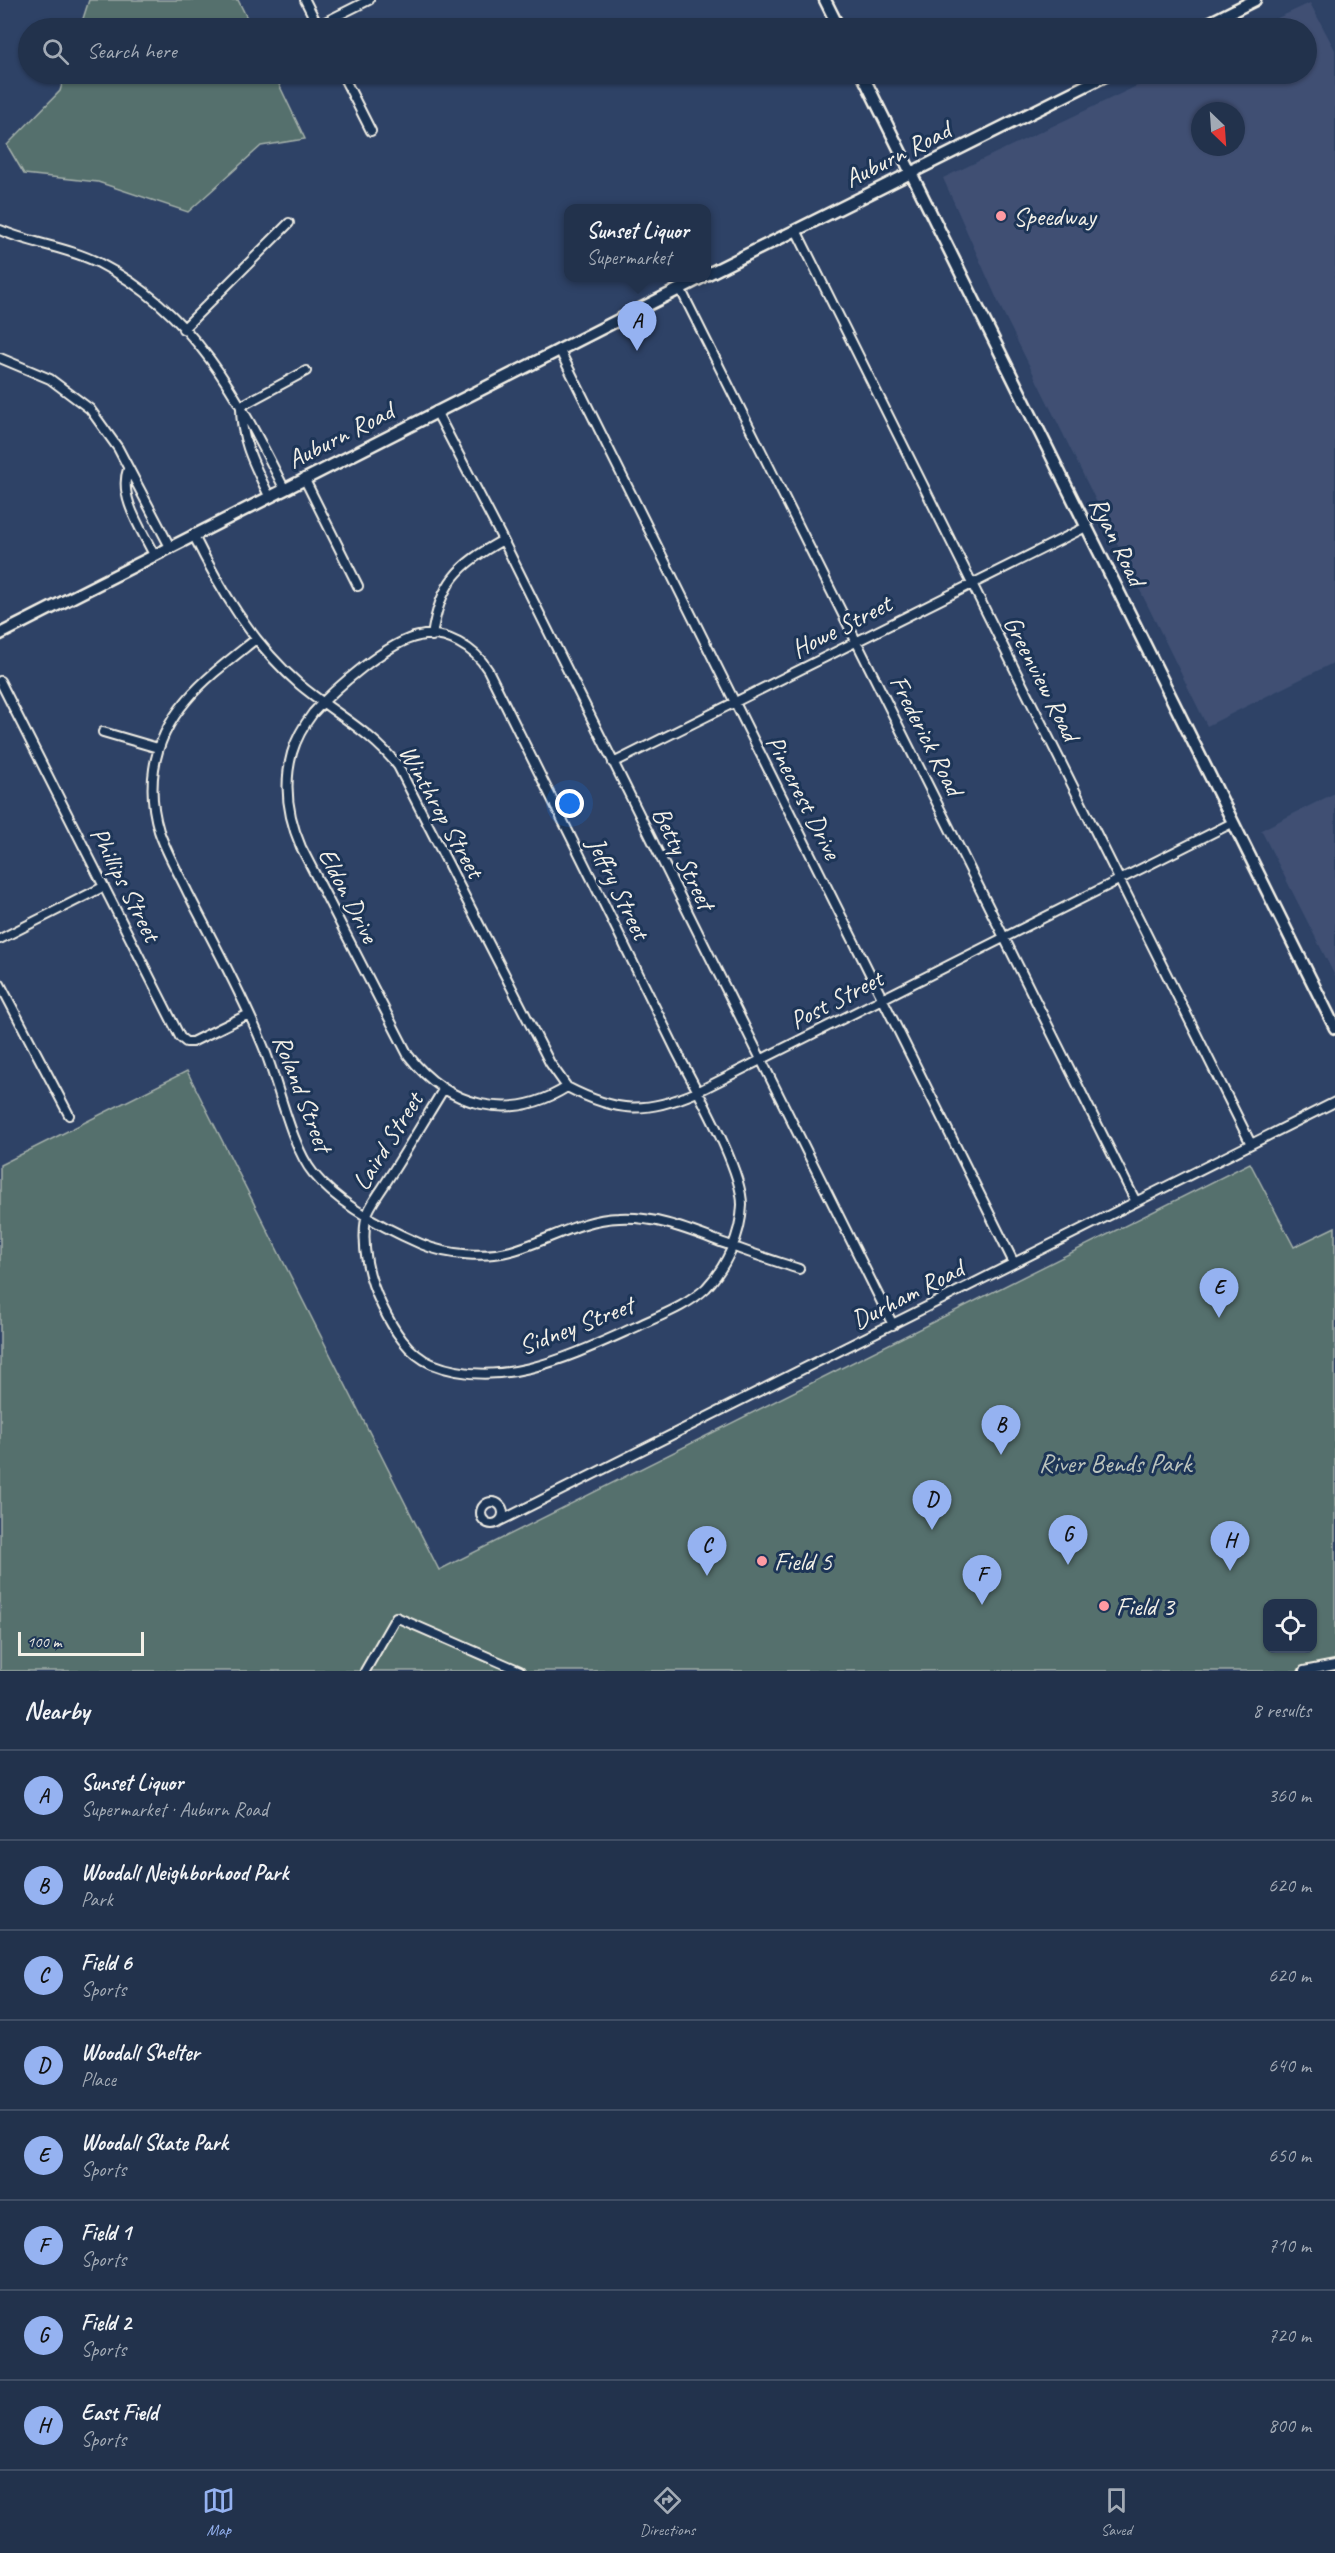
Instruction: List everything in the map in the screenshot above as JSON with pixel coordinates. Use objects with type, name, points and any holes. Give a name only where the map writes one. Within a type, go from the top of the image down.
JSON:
[{"type":"main road","points":[[825,0],[834,18]]},
{"type":"main road","points":[[1219,18],[1255,0]]},
{"type":"main road","name":"Ryan Road","points":[[867,84],[1335,1028]]},
{"type":"main road","name":"Auburn Road","points":[[711,272],[1089,84]]},
{"type":"main road","name":"Auburn Road","points":[[0,634],[693,282]]},
{"type":"street","points":[[305,0],[314,18]]},
{"type":"street","points":[[335,18],[369,0]]},
{"type":"street","points":[[347,84],[371,131]]},
{"type":"street","points":[[183,329],[289,223]]},
{"type":"street","points":[[0,230],[63,248],[98,262],[146,292],[212,360],[227,381],[285,488]]},
{"type":"street","name":"Greenview Road","points":[[796,230],[1251,1144]]},
{"type":"street","name":"Frederick Road","points":[[680,288],[1136,1202]]},
{"type":"street","name":"Pinecrest Drive","points":[[559,349],[1014,1263]]},
{"type":"street","points":[[0,358],[50,379],[90,409],[134,475],[170,547]]},
{"type":"street","points":[[241,406],[306,371]]},
{"type":"street","points":[[241,406],[244,445],[269,496]]},
{"type":"street","name":"Betty Street","points":[[436,411],[503,540],[893,1325]]},
{"type":"street","points":[[128,469],[125,478],[127,495],[154,555]]},
{"type":"street","points":[[304,478],[358,586]]},
{"type":"street","name":"Howe Street","points":[[614,763],[1086,526]]},
{"type":"street","name":"Winthrop Street","points":[[193,534],[224,594],[256,639],[296,681],[323,704],[369,734],[398,766],[550,1063],[567,1087]]},
{"type":"street","points":[[432,636],[440,602],[448,584],[458,570],[474,556],[503,540]]},
{"type":"street","name":"Jeffry Street","points":[[323,704],[391,647],[417,636],[432,636],[469,648],[480,657],[732,1164],[742,1205],[740,1221],[732,1246]]},
{"type":"street","name":"Roland Street","points":[[256,639],[191,693],[171,719],[158,748],[153,792],[159,830],[262,1042],[297,1143],[311,1171],[328,1189],[366,1215],[424,1246],[471,1254],[512,1250],[571,1226],[615,1218],[637,1218],[664,1222],[799,1269]]},
{"type":"street","name":"Phillips Street","points":[[0,681],[180,1037],[186,1042],[192,1042],[249,1014]]},
{"type":"street","name":"Eldon Drive","points":[[323,704],[306,723],[292,754],[287,786],[294,829],[399,1041],[416,1066],[443,1090]]},
{"type":"street","points":[[103,732],[158,748]]},
{"type":"street","name":"Post Street","points":[[567,1087],[603,1102],[642,1109],[672,1103],[1232,823]]},
{"type":"street","points":[[0,939],[103,887]]},
{"type":"street","points":[[0,984],[69,1115]]},
{"type":"street","points":[[443,1090],[479,1104],[510,1107],[554,1096],[567,1087]]},
{"type":"street","name":"Laird Street","points":[[366,1215],[443,1090]]},
{"type":"street","name":"Durham Road","points":[[498,1522],[1335,1102]]},
{"type":"street","name":"Sidney Street","points":[[366,1215],[369,1274],[380,1303],[397,1333],[412,1351],[430,1364],[476,1372],[504,1372],[544,1365],[679,1307],[706,1287],[719,1271],[732,1246]]},
{"type":"street","points":[[499,1505],[503,1514],[498,1522],[488,1523],[482,1514],[486,1505],[493,1503],[499,1505],[513,1514]]},
{"type":"street","points":[[365,1671],[396,1617],[520,1671]]},
{"type":"street","points":[[1304,1671],[1335,1665]]},
{"type":"shaded area","points":[[1310,3],[1335,50],[1335,662],[1207,726],[1000,306],[943,178],[1141,84],[1317,84],[1317,18],[1278,18]]},
{"type":"shaded area","points":[[1335,793],[1335,976],[1261,830]]},
{"type":"green space","points":[[89,0],[238,0],[247,18],[83,18]]},
{"type":"green space","points":[[62,84],[279,84],[305,139],[261,146],[188,212],[98,182],[24,174],[7,145],[60,91]]},
{"type":"green space","name":"River Bends Park","points":[[187,1071],[439,1570],[1250,1163],[1294,1247],[1335,1227],[1335,1671],[0,1671],[0,1165]]},
{"type":"place","name":"Speedway","points":[[1001,216]]},
{"type":"place","name":"Sunset Liquor","points":[[637,351]]},
{"type":"place","name":"Woodall Skate Park","points":[[1219,1318]]},
{"type":"place","name":"Woodall Neighborhood Park","points":[[1001,1455]]},
{"type":"place","name":"Woodall Shelter","points":[[932,1530]]},
{"type":"place","name":"Field 5","points":[[762,1561]]},
{"type":"place","name":"Field 2","points":[[1068,1565]]},
{"type":"place","name":"East Field","points":[[1230,1571]]},
{"type":"place","name":"Field 6","points":[[707,1576]]},
{"type":"place","name":"Field 1","points":[[982,1605]]},
{"type":"place","name":"Field 3","points":[[1104,1606]]}]
